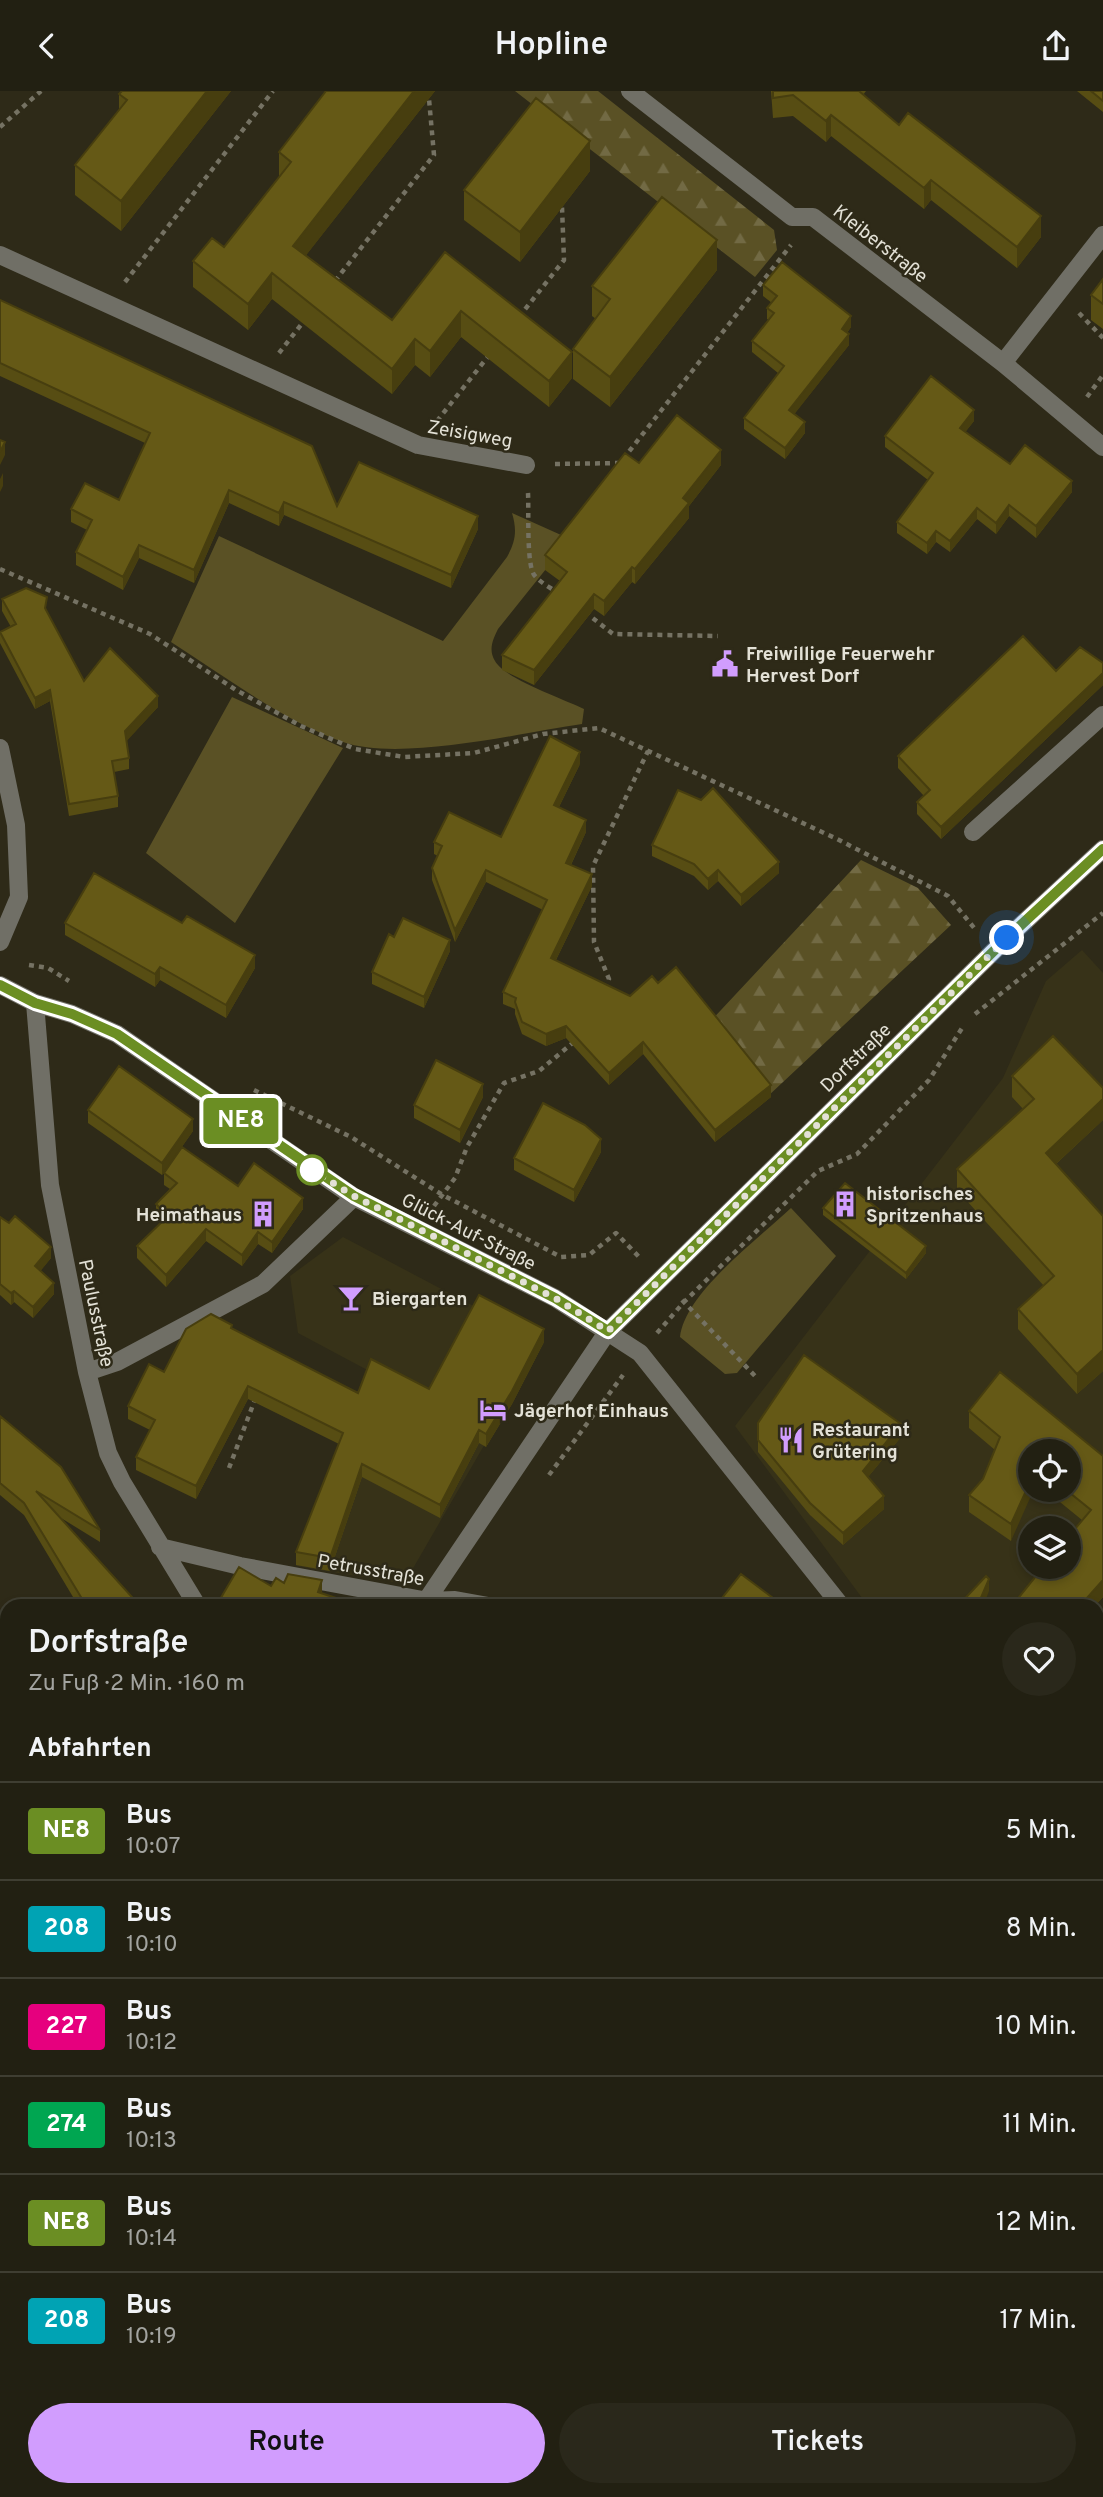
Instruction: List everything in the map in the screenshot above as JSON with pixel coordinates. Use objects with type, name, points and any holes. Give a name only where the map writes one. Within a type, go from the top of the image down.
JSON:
[{"type":"street","name":"Kleiberstraße","points":[[630,91],[792,218],[813,217],[1003,363],[1103,447]]},
{"type":"street","points":[[1003,363],[1103,235]]},
{"type":"street","name":"Zeisigweg","points":[[0,255],[418,445],[526,465]]},
{"type":"street","points":[[973,832],[1103,715]]},
{"type":"street","points":[[0,748],[16,825],[19,897],[0,942]]},
{"type":"street","name":"Dorfstraße","points":[[428,1599],[608,1331],[993,952],[1103,849]]},
{"type":"street","name":"Glück-Auf-Straße","points":[[0,985],[35,1003],[72,1014],[117,1034],[354,1196],[555,1298],[640,1353],[836,1599]]},
{"type":"street","name":"Paulusstraße","points":[[35,1003],[50,1185],[87,1372],[108,1453],[160,1547],[193,1599]]},
{"type":"street","points":[[87,1372],[117,1362],[263,1284],[354,1196]]},
{"type":"street","name":"Petrusstraße","points":[[160,1547],[401,1599]]},
{"type":"path","points":[[0,127],[41,91]]},
{"type":"path","points":[[107,305],[273,91]]},
{"type":"path","points":[[331,286],[433,155],[429,99]]},
{"type":"path","points":[[512,326],[564,260],[562,207]]},
{"type":"path","name":"Zeisigweg","points":[[526,465],[620,463],[813,217]]},
{"type":"path","points":[[263,375],[305,320]]},
{"type":"path","points":[[418,445],[495,347]]},
{"type":"path","points":[[526,465],[531,540],[529,564],[533,575],[562,596]]},
{"type":"path","points":[[0,569],[150,634],[247,696],[301,726],[355,749],[404,757],[474,753],[543,734],[599,728],[837,839],[948,896],[993,952]]},
{"type":"path","points":[[583,611],[614,634],[718,636]]},
{"type":"path","points":[[604,991],[609,979],[594,942],[593,866],[649,751]]},
{"type":"path","points":[[640,1353],[684,1302],[818,1171],[857,1154],[929,1080],[967,1020],[1103,913]]},
{"type":"path","points":[[24,964],[47,968],[70,982]]},
{"type":"path","points":[[419,1229],[441,1194],[455,1178],[467,1147],[504,1083],[539,1071],[572,1045],[579,1035]]},
{"type":"path","points":[[243,1085],[351,1137],[441,1194],[561,1257],[589,1255],[615,1233],[757,1378]]},
{"type":"path","points":[[229,1468],[260,1388]]},
{"type":"shaded area","points":[[1082,950],[1103,973],[1103,1537],[1081,1547],[1081,1516],[1018,1516],[1018,1579],[1047,1579],[1031,1599],[863,1599],[735,1426],[1003,1078],[1046,981]]},
{"type":"shaded area","points":[[343,1237],[534,1338],[538,1352],[404,1584],[296,1566],[371,1372],[298,1333],[290,1276]]},
{"type":"green space","points":[[515,91],[598,91],[774,230],[777,250],[755,277]]},
{"type":"green space","points":[[512,513],[570,539],[498,629],[492,645],[493,657],[510,675],[584,709],[582,724],[461,744],[396,749],[367,747],[343,742],[298,722],[171,642],[219,536],[443,641],[507,557],[515,535]]},
{"type":"green space","points":[[232,697],[343,748],[235,923],[146,853]]},
{"type":"green space","points":[[861,860],[918,888],[951,925],[767,1097],[707,1025]]},
{"type":"green space","points":[[791,1208],[836,1256],[737,1373],[725,1374],[680,1337],[685,1320],[695,1303],[725,1268]]},
{"type":"building","points":[[122,91],[207,91],[121,201],[75,165],[127,100],[119,94]]},
{"type":"building","points":[[326,91],[414,91],[293,246],[392,320],[445,252],[572,352],[549,381],[461,311],[430,351],[415,339],[392,369],[272,273],[248,304],[193,261],[212,238],[224,247],[291,162],[279,152]]},
{"type":"building","points":[[773,91],[859,91],[899,125],[908,113],[1041,216],[1017,247],[931,180],[924,188],[831,115],[826,121],[793,95],[773,98]]},
{"type":"building","points":[[1091,91],[1103,91],[1103,101]]},
{"type":"building","points":[[536,98],[590,141],[520,232],[464,190]]},
{"type":"building","points":[[662,197],[717,240],[610,377],[573,349],[610,299],[592,286]]},
{"type":"building","points":[[782,262],[851,316],[842,329],[849,334],[789,410],[805,422],[785,448],[744,418],[784,366],[752,341],[774,313],[767,308],[777,296],[763,285]]},
{"type":"building","points":[[1103,279],[1103,304],[1091,295]]},
{"type":"building","points":[[0,300],[312,446],[337,506],[359,462],[478,516],[451,575],[284,502],[279,513],[229,490],[194,570],[139,545],[123,577],[76,552],[92,520],[71,509],[85,483],[119,500],[150,433],[0,363]]},
{"type":"building","points":[[931,376],[974,410],[960,428],[1010,464],[1025,445],[1072,481],[1036,526],[1009,505],[996,523],[977,508],[950,541],[936,531],[927,543],[897,522],[933,473],[885,436]]},
{"type":"building","points":[[677,415],[721,450],[683,498],[689,503],[635,569],[632,567],[604,601],[594,594],[534,670],[502,655],[567,572],[545,555],[625,453],[639,463]]},
{"type":"building","points":[[26,588],[47,597],[45,608],[84,681],[110,648],[158,696],[125,731],[129,758],[112,761],[118,796],[69,804],[50,690],[35,698],[0,632],[16,624],[2,599]]},
{"type":"building","points":[[1023,636],[1056,671],[1080,647],[1103,663],[1103,673],[941,827],[917,802],[930,790],[898,756]]},
{"type":"building","points":[[550,736],[580,752],[554,805],[586,820],[566,863],[592,874],[551,958],[630,996],[652,976],[658,983],[676,967],[771,1085],[715,1130],[643,1042],[609,1073],[566,1026],[546,1034],[522,1022],[516,998],[503,992],[547,900],[486,870],[455,930],[432,868],[442,846],[434,842],[449,812],[501,837]]},
{"type":"building","points":[[713,788],[779,862],[741,895],[718,870],[708,879],[694,864],[652,845],[678,790],[701,800]]},
{"type":"building","points":[[94,873],[182,923],[187,916],[255,955],[226,1005],[160,967],[155,974],[65,923]]},
{"type":"building","points":[[403,918],[450,940],[424,997],[372,972],[389,934],[394,937]]},
{"type":"building","points":[[1053,1036],[1103,1088],[1103,1099],[1046,1153],[1103,1216],[1103,1350],[1077,1374],[1018,1309],[1054,1276],[957,1169],[1034,1099],[1012,1076]]},
{"type":"building","points":[[436,1060],[483,1084],[460,1130],[414,1105]]},
{"type":"building","points":[[119,1066],[193,1119],[162,1163],[88,1110]]},
{"type":"building","points":[[543,1103],[585,1125],[601,1139],[574,1190],[514,1158]]},
{"type":"building","points":[[182,1147],[238,1186],[254,1163],[303,1198],[272,1242],[258,1232],[242,1255],[206,1229],[166,1275],[137,1246],[168,1216],[156,1204],[177,1183],[164,1173]]},
{"type":"building","points":[[845,1183],[926,1246],[906,1273],[823,1208]]},
{"type":"building","points":[[15,1216],[51,1247],[35,1266],[54,1283],[33,1307],[14,1291],[11,1293],[0,1284],[0,1217],[9,1223]]},
{"type":"building","points":[[479,1295],[544,1329],[512,1391],[486,1434],[479,1430],[440,1505],[362,1464],[330,1558],[296,1552],[343,1433],[248,1386],[196,1486],[136,1457],[155,1420],[128,1406],[149,1364],[164,1372],[186,1329],[211,1314],[232,1325],[231,1328],[358,1393],[371,1359],[429,1389]]},
{"type":"building","points":[[804,1355],[901,1424],[863,1471],[884,1496],[843,1533],[810,1503],[758,1440],[758,1423]]},
{"type":"building","points":[[1000,1372],[1103,1456],[1103,1580],[1086,1599],[1017,1599],[1034,1579],[1081,1579],[1081,1522],[1091,1510],[1081,1502],[1081,1439],[1018,1439],[1018,1502],[1021,1502],[1011,1524],[969,1495],[983,1479],[1000,1437],[969,1411]]},
{"type":"building","points":[[0,1416],[61,1467],[100,1530],[36,1491],[134,1599],[82,1599],[24,1503],[0,1483]]},
{"type":"building","points":[[239,1567],[271,1586],[276,1578],[284,1583],[288,1574],[322,1580],[318,1592],[339,1599],[220,1599]]},
{"type":"building","points":[[741,1574],[774,1599],[721,1599]]},
{"type":"building","points":[[986,1576],[989,1579],[980,1599],[964,1599]]},
{"type":"bus line","name":"NE8","points":[[0,985],[35,1003],[72,1014],[117,1034],[310,1169],[354,1196],[555,1298],[608,1331],[1007,938],[1103,849]]},
{"type":"place","name":"Freiwillige Feuerwehr Hervest Dorf","points":[[725,664]]},
{"type":"place","name":"historisches Spritzenhaus","points":[[845,1204]]},
{"type":"place","name":"Heimathaus","points":[[263,1214]]},
{"type":"place","name":"Biergarten","points":[[351,1298]]},
{"type":"place","name":"Jägerhof Einhaus","points":[[493,1410]]},
{"type":"place","name":"Restaurant Grütering","points":[[791,1440]]},
{"type":"route","points":[[312,1170],[310,1169],[354,1196],[555,1298],[608,1331],[1007,938]]}]
